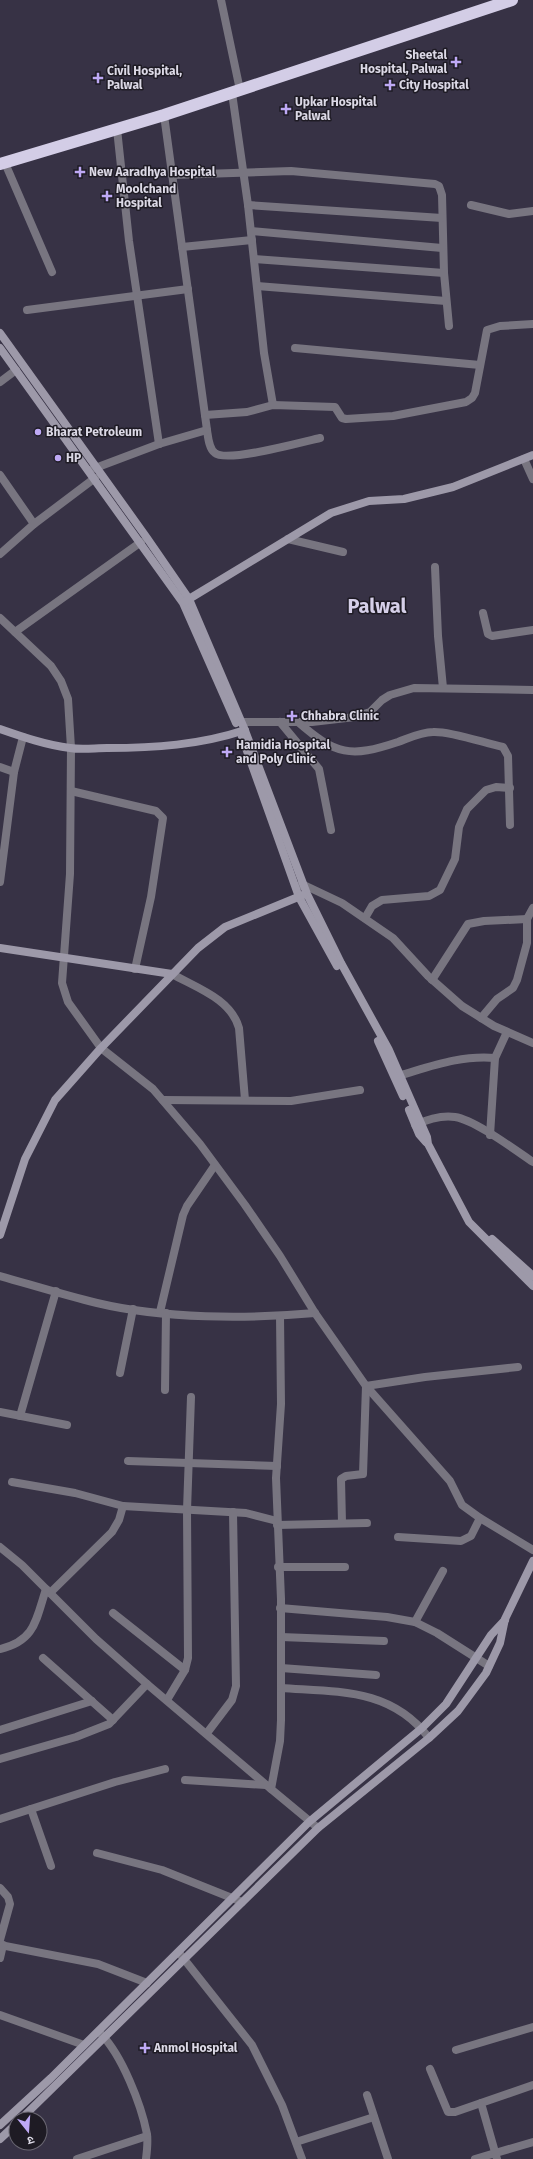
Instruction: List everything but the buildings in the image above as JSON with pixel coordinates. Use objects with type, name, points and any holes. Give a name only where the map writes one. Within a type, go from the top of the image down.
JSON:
[{"type":"highway","points":[[2,163],[164,115],[512,0]]},
{"type":"street","points":[[221,0],[236,91],[264,353],[273,405]]},
{"type":"street","points":[[164,115],[207,430],[213,452],[219,456],[229,457],[320,438]]},
{"type":"street","points":[[117,129],[129,241],[138,295],[158,444]]},
{"type":"street","points":[[2,163],[52,272]]},
{"type":"street","points":[[172,175],[244,171],[291,171],[435,184],[438,186],[442,195],[442,248],[449,326]]},
{"type":"street","points":[[470,204],[509,214],[533,211]]},
{"type":"street","points":[[248,205],[442,218]]},
{"type":"street","points":[[251,231],[442,248]]},
{"type":"street","points":[[182,247],[252,240]]},
{"type":"street","points":[[254,259],[444,273]]},
{"type":"street","points":[[257,286],[446,301]]},
{"type":"street","points":[[27,310],[188,289]]},
{"type":"street","points":[[205,415],[247,412],[273,405],[335,406],[342,418],[346,419],[393,416],[466,402],[472,398],[478,380],[487,330],[500,326],[533,324]]},
{"type":"street","points":[[0,333],[186,601],[239,722],[307,894],[341,963],[389,1050],[401,1076],[418,1124]]},
{"type":"street","points":[[0,348],[93,469],[95,478],[186,601]]},
{"type":"street","points":[[295,348],[480,365]]},
{"type":"street","points":[[0,382],[16,370]]},
{"type":"street","points":[[93,469],[158,444],[207,430]]},
{"type":"street","points":[[186,601],[331,513],[348,506],[369,501],[404,499],[453,487],[533,455]]},
{"type":"street","points":[[524,459],[533,478]]},
{"type":"street","points":[[0,476],[34,524]]},
{"type":"street","points":[[0,554],[34,524],[95,478]]},
{"type":"street","points":[[288,539],[343,552]]},
{"type":"street","points":[[16,632],[141,542]]},
{"type":"street","points":[[435,567],[438,636],[443,688]]},
{"type":"street","points":[[483,613],[488,634],[492,636],[533,630]]},
{"type":"street","points":[[0,618],[51,666],[61,681],[68,700],[71,748],[70,874],[62,984],[64,994],[74,1012],[101,1048],[163,1100],[215,1165],[280,1256],[315,1313],[366,1386],[450,1481],[462,1504],[480,1518],[533,1550]]},
{"type":"street","points":[[239,722],[298,722],[355,717],[370,712],[382,700],[401,690],[427,687],[533,690]]},
{"type":"street","points":[[280,722],[319,769],[330,830]]},
{"type":"street","points":[[298,722],[334,749],[346,752],[360,752],[376,749],[415,736],[436,732],[502,747],[507,754],[510,788],[510,826]]},
{"type":"street","points":[[0,729],[23,737],[71,748],[142,748],[179,745],[222,738],[242,730]]},
{"type":"street","points":[[242,730],[299,897],[381,1047],[428,1144],[464,1212],[476,1230],[533,1286]]},
{"type":"street","points":[[0,882],[14,772],[23,737]]},
{"type":"street","points":[[0,768],[14,772]]},
{"type":"street","points":[[365,918],[372,906],[382,900],[429,896],[440,890],[455,859],[458,849],[459,827],[467,810],[486,790],[496,787],[510,788]]},
{"type":"street","points":[[71,791],[156,811],[163,818],[151,897],[135,969]]},
{"type":"street","points":[[295,886],[304,885],[342,902],[393,938],[432,980],[462,1006],[507,1032],[533,1043]]},
{"type":"street","points":[[0,1235],[26,1159],[55,1100],[101,1048],[198,948],[225,927],[307,894]]},
{"type":"street","points":[[481,1018],[497,1000],[513,988],[517,980],[526,943],[528,919],[533,908]]},
{"type":"street","points":[[432,980],[468,924],[484,921],[528,919]]},
{"type":"street","points":[[0,948],[172,974],[227,1005],[236,1018],[239,1028],[245,1100]]},
{"type":"street","points":[[490,1135],[495,1058],[507,1032]]},
{"type":"street","points":[[401,1076],[456,1059],[479,1056],[495,1058]]},
{"type":"street","points":[[163,1100],[290,1101],[360,1090]]},
{"type":"street","points":[[418,1124],[445,1117],[457,1118],[490,1135],[533,1162]]},
{"type":"street","points":[[165,1390],[163,1312],[183,1215],[215,1165]]},
{"type":"street","points":[[464,1212],[533,1276]]},
{"type":"street","points":[[0,1276],[97,1303],[133,1309],[220,1316],[280,1316],[315,1313]]},
{"type":"street","points":[[20,1416],[56,1291]]},
{"type":"street","points":[[120,1373],[133,1309]]},
{"type":"street","points":[[269,1787],[280,1742],[281,1637],[278,1567],[277,1466],[281,1404],[280,1316]]},
{"type":"street","points":[[366,1386],[425,1376],[518,1368]]},
{"type":"street","points":[[342,1523],[341,1479],[346,1476],[363,1474],[366,1386]]},
{"type":"street","points":[[167,1700],[185,1670],[188,1638],[187,1510],[191,1397]]},
{"type":"street","points":[[0,1412],[67,1425]]},
{"type":"street","points":[[128,1461],[277,1466]]},
{"type":"street","points":[[12,1482],[75,1493],[123,1506],[246,1513],[277,1523],[368,1523]]},
{"type":"street","points":[[0,1649],[19,1643],[29,1634],[48,1591],[112,1532],[119,1520],[123,1506]]},
{"type":"street","points":[[207,1733],[232,1700],[236,1686],[233,1512]]},
{"type":"street","points":[[398,1537],[461,1541],[471,1536],[480,1518]]},
{"type":"street","points":[[0,1547],[48,1591],[96,1639],[309,1822],[318,1828]]},
{"type":"street","points":[[30,2111],[318,1828],[430,1738],[468,1698],[489,1666],[500,1643],[505,1619],[533,1561]]},
{"type":"street","points":[[278,1567],[345,1567]]},
{"type":"street","points":[[415,1622],[443,1571]]},
{"type":"street","points":[[280,1608],[387,1617],[415,1622],[431,1629],[489,1666]]},
{"type":"street","points":[[113,1613],[185,1670]]},
{"type":"street","points":[[0,2125],[84,2045],[309,1822],[422,1728],[446,1704],[491,1635],[505,1619]]},
{"type":"street","points":[[281,1637],[384,1641]]},
{"type":"street","points":[[43,1658],[113,1720]]},
{"type":"street","points":[[281,1668],[376,1675]]},
{"type":"street","points":[[0,1759],[76,1737],[109,1724],[147,1684]]},
{"type":"street","points":[[281,1688],[346,1693],[380,1699],[422,1728],[430,1738]]},
{"type":"street","points":[[0,1730],[92,1701]]},
{"type":"street","points":[[0,1819],[164,1769]]},
{"type":"street","points":[[185,1780],[269,1787]]},
{"type":"street","points":[[31,1809],[51,1866]]},
{"type":"street","points":[[97,1853],[162,1870],[242,1902]]},
{"type":"street","points":[[0,1888],[8,1897],[10,1904],[1,1944],[0,1958]]},
{"type":"street","points":[[1,1944],[98,1964],[147,1983]]},
{"type":"street","points":[[177,1952],[185,1959],[252,2045],[279,2099],[302,2159]]},
{"type":"street","points":[[0,2015],[84,2045]]},
{"type":"street","points":[[456,2050],[533,2027]]},
{"type":"street","points":[[98,2031],[105,2038],[127,2077],[147,2136],[146,2159]]},
{"type":"street","points":[[430,2069],[448,2112],[455,2112],[533,2085]]},
{"type":"street","points":[[367,2095],[388,2159]]},
{"type":"street","points":[[481,2103],[496,2156]]},
{"type":"street","points":[[296,2142],[374,2117]]},
{"type":"street","points":[[0,2139],[8,2132]]},
{"type":"street","points":[[77,2159],[147,2136]]},
{"type":"street","points":[[476,2159],[496,2156],[533,2142]]},
{"type":"place","name":"Sheetal Hospital, Palwal","points":[[456,62]]},
{"type":"place","name":"Civil Hospital, Palwal","points":[[98,78]]},
{"type":"place","name":"City Hospital","points":[[390,85]]},
{"type":"place","name":"Upkar Hospital Palwal","points":[[286,109]]},
{"type":"place","name":"New Aaradhya Hospital","points":[[80,172]]},
{"type":"place","name":"Moolchand Hospital","points":[[107,196]]},
{"type":"place","name":"Bharat Petroleum","points":[[38,432]]},
{"type":"place","name":"HP","points":[[58,458]]},
{"type":"place","name":"Chhabra Clinic","points":[[292,716]]},
{"type":"place","name":"Hamidia Hospital and Poly Clinic","points":[[227,752]]},
{"type":"place","name":"Anmol Hospital","points":[[145,2048]]},
{"type":"district","name":"Palwal","points":[[377,606]]}]
